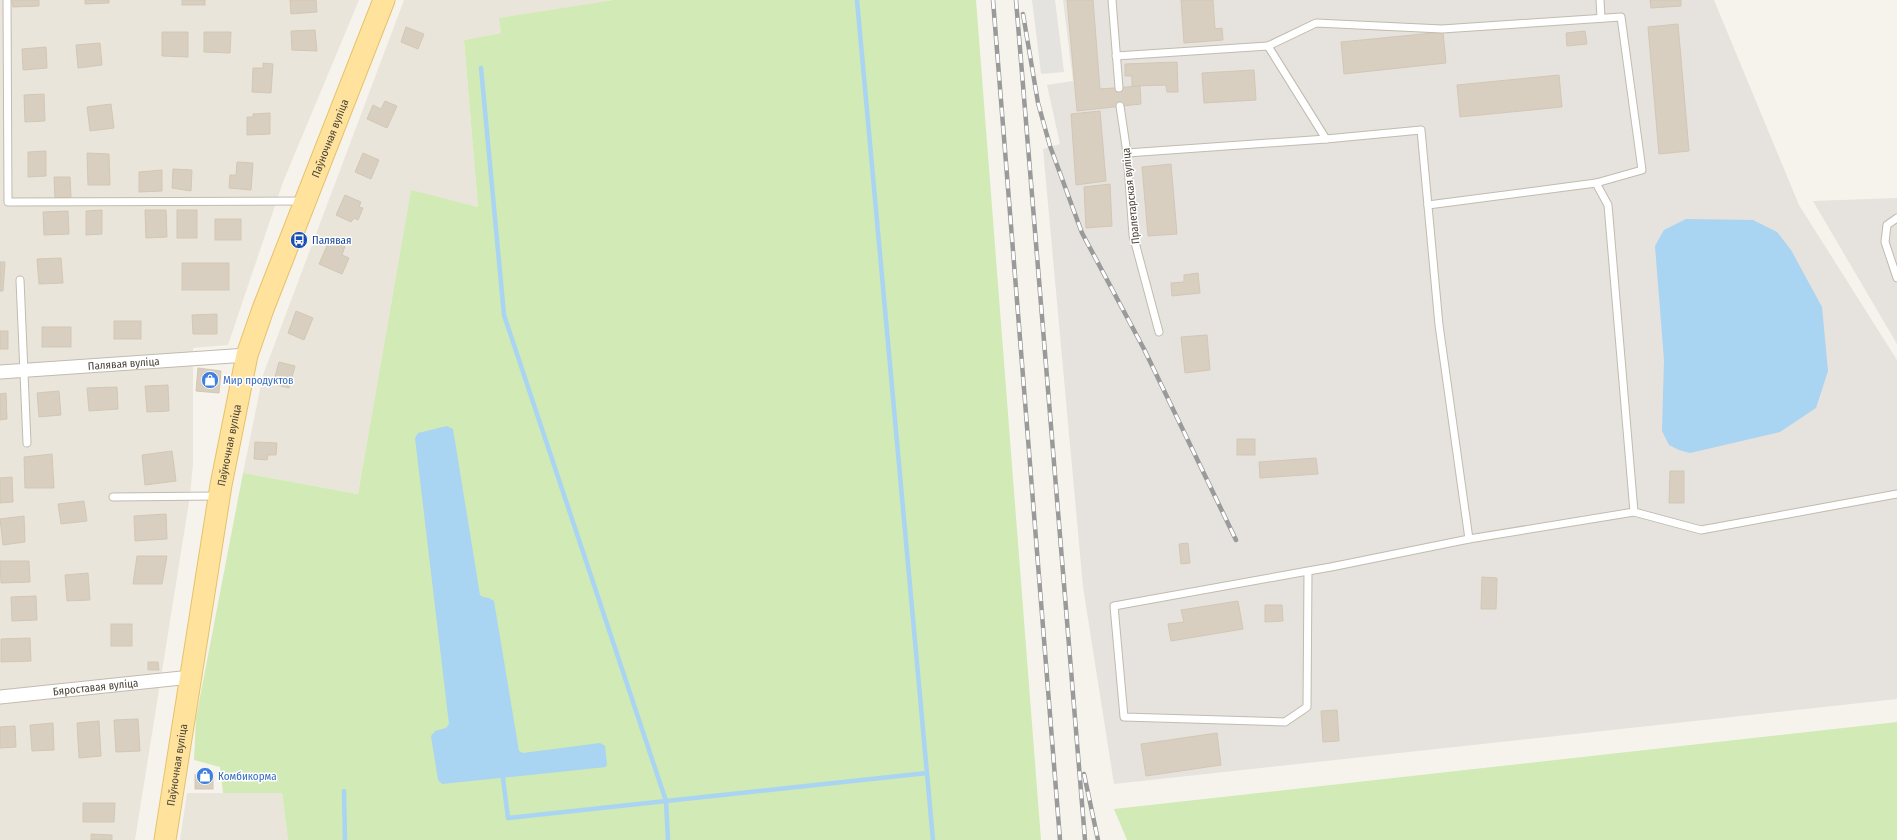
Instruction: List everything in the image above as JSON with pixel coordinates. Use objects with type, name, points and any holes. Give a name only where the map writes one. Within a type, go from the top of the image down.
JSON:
[{"type":"main road","name":"Паўночная вуліца","points":[[165,840],[219,496],[247,355],[263,309],[384,0]]},
{"type":"street","name":"Палявая вуліца","points":[[0,372],[247,355]]},
{"type":"street","name":"Бяроставая вуліца","points":[[0,697],[191,677]]},
{"type":"lane","points":[[7,0],[8,202]]},
{"type":"lane","points":[[1112,0],[1118,88]]},
{"type":"lane","points":[[1600,0],[1601,18]]},
{"type":"lane","points":[[1116,56],[1268,46],[1316,23],[1442,29],[1621,17],[1642,170],[1596,183],[1428,204]]},
{"type":"lane","points":[[1268,46],[1326,139]]},
{"type":"lane","name":"Пралетарская вуліца","points":[[1120,106],[1127,152],[1133,235],[1159,332]]},
{"type":"lane","points":[[1127,152],[1326,139],[1421,130],[1439,325],[1469,539]]},
{"type":"lane","points":[[1596,183],[1608,205],[1634,512]]},
{"type":"lane","points":[[0,202],[305,201]]},
{"type":"lane","points":[[1897,218],[1887,225],[1885,242],[1897,278]]},
{"type":"lane","points":[[20,280],[27,443]]},
{"type":"lane","points":[[1308,571],[1307,707],[1285,722],[1124,717],[1114,606],[1308,571],[1469,539],[1634,512],[1701,530],[1897,494]]},
{"type":"lane","points":[[114,497],[219,496]]},
{"type":"shaded area","points":[[0,0],[359,0],[283,182],[228,345],[193,348],[193,464],[190,496],[135,840],[0,840]]},
{"type":"shaded area","points":[[404,0],[613,0],[500,18],[501,33],[464,40],[478,207],[411,191],[358,494],[243,473],[263,375]]},
{"type":"shaded area","points":[[1032,0],[1055,0],[1064,72],[1041,74]]},
{"type":"shaded area","points":[[1063,0],[1714,0],[1799,205],[1897,360],[1897,699],[1114,784],[1083,587],[1043,149],[1060,144],[1047,85],[1073,81]]},
{"type":"shaded area","points":[[1897,198],[1897,344],[1813,201]]},
{"type":"shaded area","points":[[187,793],[282,793],[288,840],[180,840]]},
{"type":"green space","points":[[613,0],[976,0],[1041,840],[288,840],[282,793],[223,793],[220,767],[194,760],[196,718],[243,473],[358,494],[411,190],[478,207],[464,40],[501,33],[499,18]]},
{"type":"green space","points":[[1897,722],[1897,840],[1127,840],[1114,809]]},
{"type":"water","points":[[1686,219],[1753,220],[1777,232],[1791,250],[1822,307],[1828,371],[1816,408],[1780,432],[1690,453],[1669,445],[1662,431],[1664,360],[1655,246],[1664,230]]},
{"type":"water","points":[[447,426],[453,429],[480,595],[494,601],[519,751],[523,753],[600,743],[605,746],[606,767],[442,784],[438,780],[431,736],[435,731],[446,728],[449,724],[415,438],[418,433]]},
{"type":"building","points":[[12,0],[39,0],[39,6],[13,7]]},
{"type":"building","points":[[85,0],[109,0],[109,3],[85,4]]},
{"type":"building","points":[[182,0],[205,0],[205,5],[182,5]]},
{"type":"building","points":[[290,0],[316,0],[317,12],[291,14]]},
{"type":"building","points":[[1067,0],[1093,0],[1100,89],[1140,86],[1141,104],[1077,111]]},
{"type":"building","points":[[1181,0],[1213,0],[1215,29],[1222,28],[1223,40],[1184,43]]},
{"type":"building","points":[[1650,0],[1681,0],[1681,6],[1651,8]]},
{"type":"building","points":[[1678,24],[1689,151],[1659,154],[1648,27]]},
{"type":"building","points":[[406,27],[424,34],[418,49],[401,42]]},
{"type":"building","points":[[315,30],[317,51],[292,50],[291,31]]},
{"type":"building","points":[[1585,31],[1587,44],[1567,46],[1566,33]]},
{"type":"building","points":[[162,32],[188,32],[188,57],[162,56]]},
{"type":"building","points":[[204,32],[231,32],[230,53],[204,52]]},
{"type":"building","points":[[1443,32],[1446,63],[1344,74],[1341,42]]},
{"type":"building","points":[[100,43],[102,65],[78,68],[76,45]]},
{"type":"building","points":[[46,47],[47,68],[23,70],[22,49]]},
{"type":"building","points":[[1177,62],[1178,92],[1167,92],[1166,85],[1132,86],[1132,76],[1125,76],[1125,64]]},
{"type":"building","points":[[263,63],[273,64],[271,93],[252,92],[253,68],[263,68]]},
{"type":"building","points":[[1254,70],[1256,100],[1204,103],[1202,73]]},
{"type":"building","points":[[1559,75],[1562,107],[1460,117],[1457,85]]},
{"type":"building","points":[[44,94],[45,121],[25,122],[24,95]]},
{"type":"building","points":[[385,101],[397,106],[387,128],[367,119],[373,105],[381,109]]},
{"type":"building","points":[[111,104],[114,128],[90,131],[87,107]]},
{"type":"building","points":[[1100,111],[1106,181],[1076,185],[1071,114]]},
{"type":"building","points":[[270,113],[270,134],[247,135],[247,117],[253,117],[253,114]]},
{"type":"building","points":[[46,151],[46,176],[28,177],[28,152]]},
{"type":"building","points":[[87,153],[109,154],[110,185],[88,185]]},
{"type":"building","points":[[363,153],[379,160],[371,179],[355,172]]},
{"type":"building","points":[[237,162],[253,163],[251,190],[229,188],[230,175],[236,175]]},
{"type":"building","points":[[1171,164],[1177,234],[1148,236],[1142,167]]},
{"type":"building","points":[[173,169],[192,170],[191,191],[172,188]]},
{"type":"building","points":[[162,170],[162,191],[139,192],[139,172]]},
{"type":"building","points":[[54,177],[70,177],[71,197],[55,198]]},
{"type":"building","points":[[1110,184],[1112,226],[1086,228],[1084,187]]},
{"type":"building","points":[[345,195],[361,202],[359,207],[363,208],[358,220],[354,218],[351,222],[336,215]]},
{"type":"building","points":[[102,210],[102,234],[86,235],[86,211]]},
{"type":"building","points":[[145,210],[166,210],[167,237],[146,238]]},
{"type":"building","points":[[177,210],[197,210],[197,238],[177,238]]},
{"type":"building","points":[[68,211],[69,234],[44,235],[43,212]]},
{"type":"building","points":[[215,219],[241,219],[241,240],[215,240]]},
{"type":"building","points":[[330,239],[345,246],[342,255],[349,258],[342,274],[319,264]]},
{"type":"building","points":[[61,258],[63,283],[39,284],[37,259]]},
{"type":"building","points":[[0,262],[5,262],[3,291],[0,291]]},
{"type":"building","points":[[182,263],[229,263],[229,290],[182,290]]},
{"type":"building","points":[[1198,273],[1200,293],[1172,296],[1171,283],[1184,282],[1184,275]]},
{"type":"building","points":[[296,311],[313,318],[304,340],[288,333]]},
{"type":"building","points":[[217,314],[217,334],[193,334],[192,315]]},
{"type":"building","points":[[114,321],[141,321],[141,339],[114,339]]},
{"type":"building","points":[[42,327],[71,327],[71,347],[42,347]]},
{"type":"building","points":[[0,331],[8,331],[8,349],[0,349]]},
{"type":"building","points":[[1207,335],[1210,370],[1185,373],[1181,337]]},
{"type":"building","points":[[279,362],[295,366],[289,388],[273,384]]},
{"type":"building","points":[[198,368],[221,371],[219,393],[196,391]]},
{"type":"building","points":[[168,385],[169,411],[147,412],[145,386]]},
{"type":"building","points":[[117,387],[118,409],[89,411],[87,388]]},
{"type":"building","points":[[59,391],[61,415],[39,417],[37,393]]},
{"type":"building","points":[[6,393],[7,419],[0,420],[0,394]]},
{"type":"building","points":[[1237,439],[1255,439],[1255,455],[1237,455]]},
{"type":"building","points":[[255,442],[277,443],[276,455],[268,455],[267,460],[254,459]]},
{"type":"building","points":[[172,451],[176,481],[145,485],[142,455]]},
{"type":"building","points":[[52,454],[54,488],[25,488],[24,457]]},
{"type":"building","points":[[1316,458],[1318,474],[1260,478],[1259,462]]},
{"type":"building","points":[[1670,471],[1684,471],[1684,503],[1669,503]]},
{"type":"building","points":[[12,477],[13,502],[0,503],[0,478]]},
{"type":"building","points":[[84,501],[87,521],[61,524],[58,504]]},
{"type":"building","points":[[166,514],[167,539],[135,541],[134,516]]},
{"type":"building","points":[[24,516],[25,542],[3,545],[0,519]]},
{"type":"building","points":[[1188,543],[1190,563],[1181,564],[1179,544]]},
{"type":"building","points":[[137,556],[167,556],[162,584],[133,584]]},
{"type":"building","points":[[0,561],[29,561],[30,582],[1,583]]},
{"type":"building","points":[[88,573],[90,600],[67,601],[65,575]]},
{"type":"building","points":[[1482,577],[1497,578],[1496,609],[1481,609]]},
{"type":"building","points":[[36,596],[37,620],[12,621],[11,597]]},
{"type":"building","points":[[1238,601],[1243,629],[1171,641],[1168,624],[1184,622],[1181,610]]},
{"type":"building","points":[[1265,605],[1282,605],[1283,621],[1265,622]]},
{"type":"building","points":[[111,624],[132,624],[132,646],[111,646]]},
{"type":"building","points":[[30,638],[31,661],[1,662],[1,639]]},
{"type":"building","points":[[148,662],[158,662],[159,670],[148,670]]},
{"type":"building","points":[[1337,710],[1339,741],[1323,742],[1321,711]]},
{"type":"building","points":[[138,719],[140,751],[116,752],[114,720]]},
{"type":"building","points":[[99,721],[101,756],[79,758],[77,723]]},
{"type":"building","points":[[53,723],[54,750],[32,751],[30,725]]},
{"type":"building","points":[[15,726],[16,747],[0,748],[0,727]]},
{"type":"building","points":[[1217,733],[1221,765],[1146,776],[1141,744]]},
{"type":"building","points":[[195,775],[213,775],[213,789],[195,789]]},
{"type":"building","points":[[83,803],[115,803],[114,822],[83,822]]},
{"type":"building","points":[[91,834],[112,835],[112,840],[91,840]]},
{"type":"waterway","points":[[857,0],[933,840]]},
{"type":"waterway","points":[[481,68],[504,315],[666,801],[668,840]]},
{"type":"waterway","points":[[503,778],[508,818],[927,773]]},
{"type":"waterway","points":[[344,791],[345,840]]},
{"type":"railway","points":[[993,0],[1060,840]]},
{"type":"railway","points":[[1016,0],[1085,840]]},
{"type":"railway","points":[[1023,14],[1038,103],[1050,146],[1082,233],[1144,349],[1236,540]]},
{"type":"railway","points":[[1084,774],[1098,840]]},
{"type":"place","name":"Палявая","points":[[299,240]]},
{"type":"place","name":"Мир продуктов","points":[[210,380]]},
{"type":"place","name":"Комбикорма","points":[[205,776]]}]
